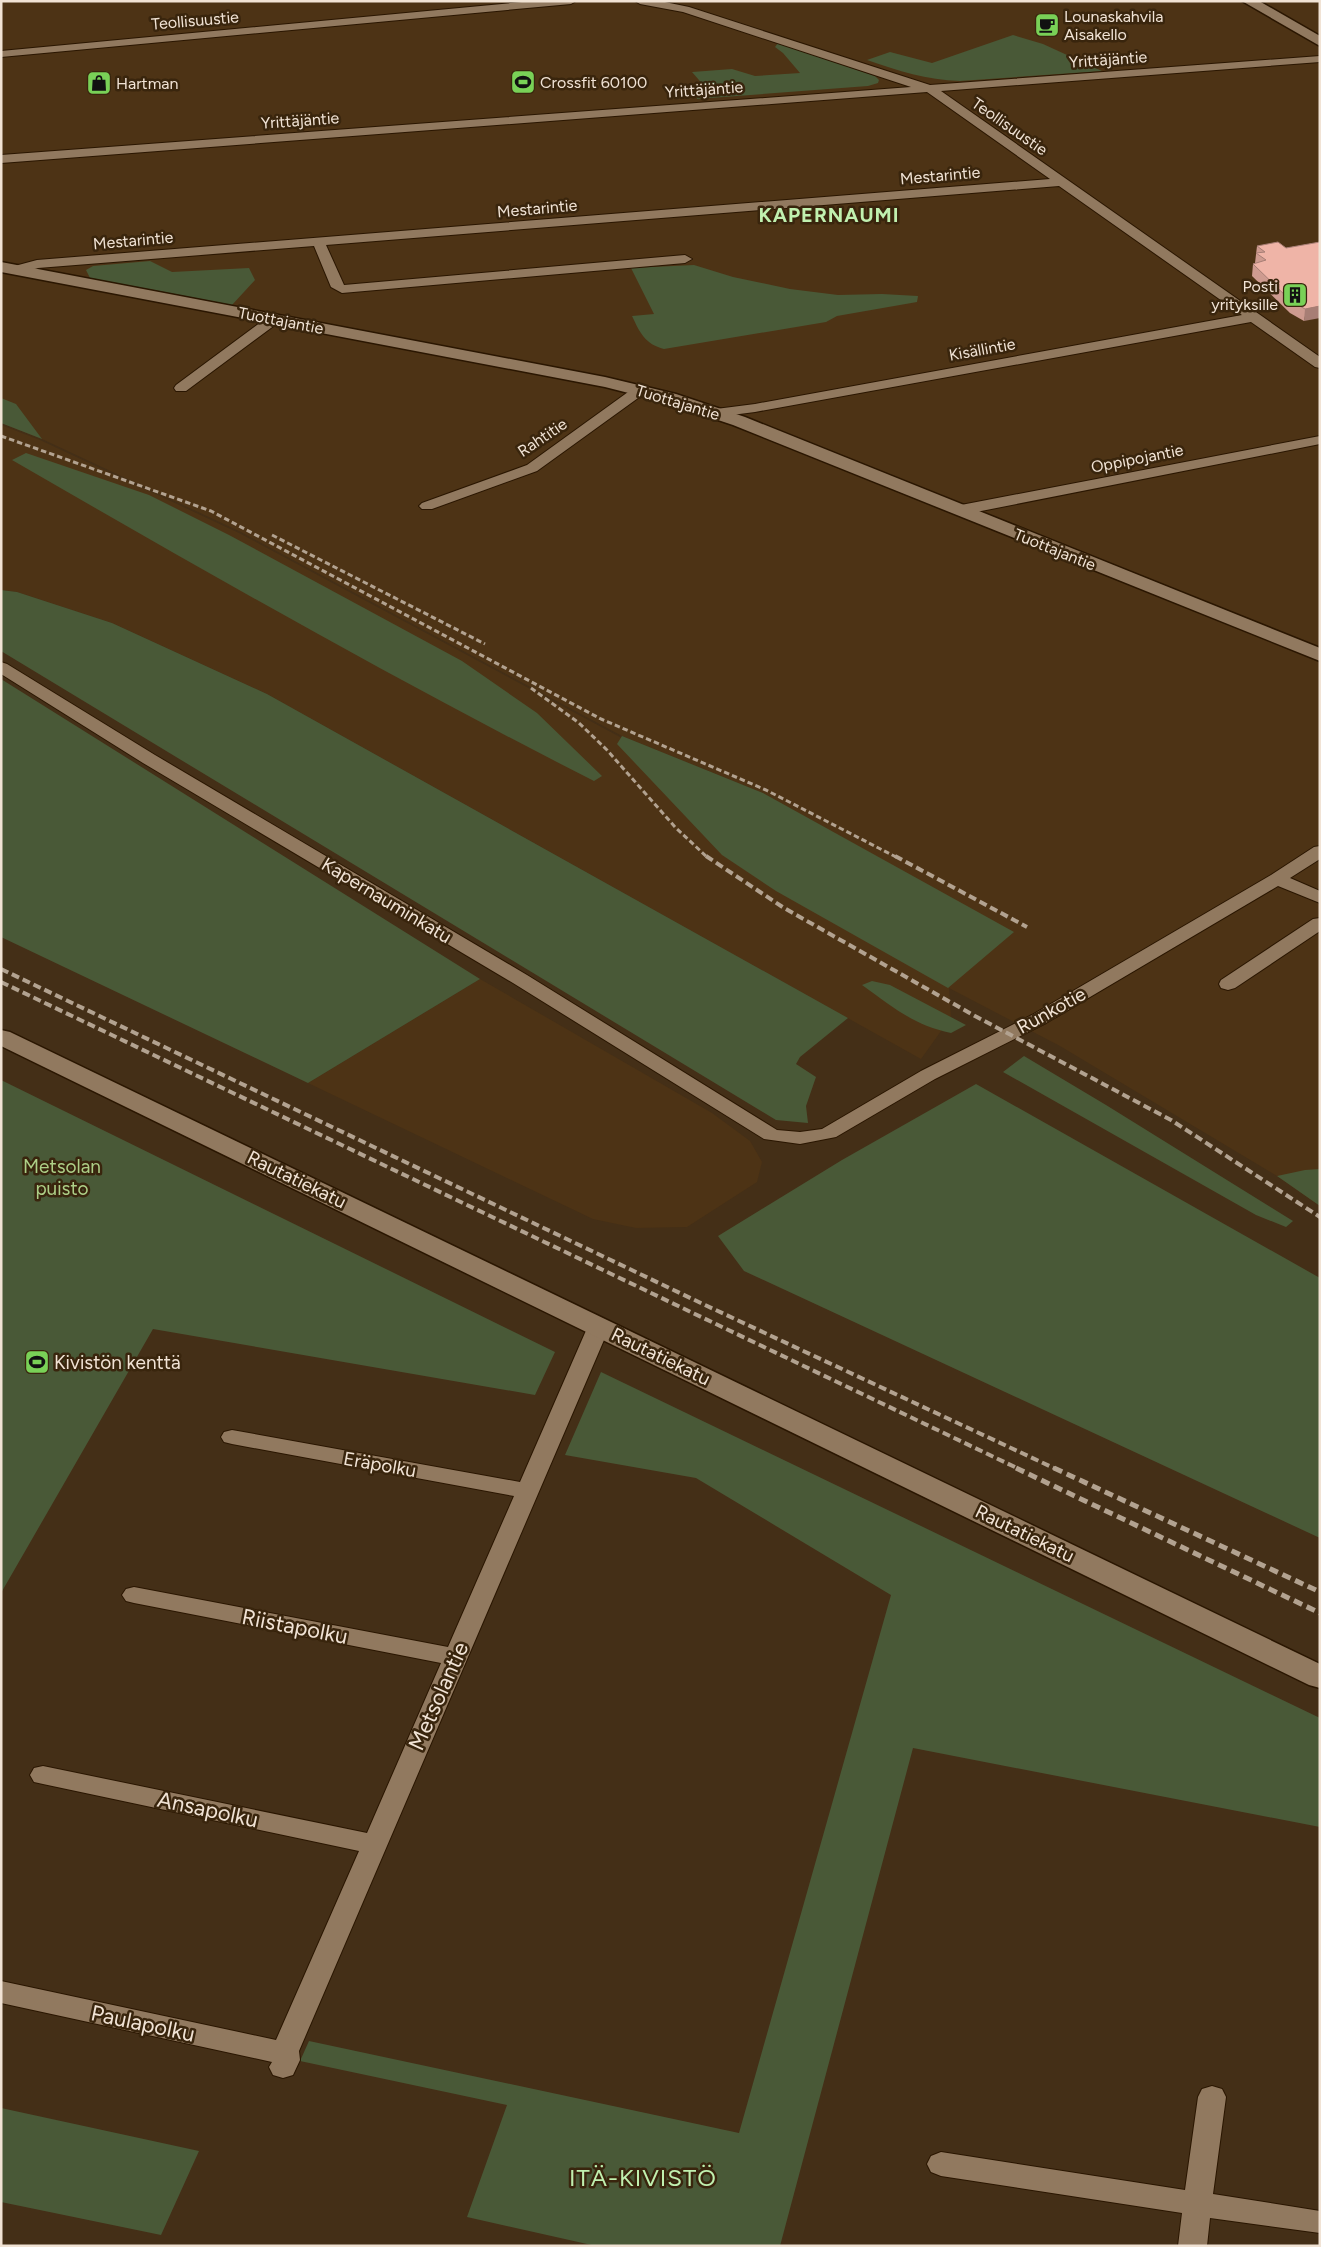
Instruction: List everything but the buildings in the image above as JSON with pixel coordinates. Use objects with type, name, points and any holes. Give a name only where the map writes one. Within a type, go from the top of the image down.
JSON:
[{"type":"street","name":"Teollisuustie","points":[[1,54],[571,1]]},
{"type":"street","name":"Teollisuustie","points":[[640,1],[685,9],[930,89],[1320,364]]},
{"type":"street","points":[[1249,1],[1320,42]]},
{"type":"street","name":"Yrittäjäntie","points":[[1,159],[1320,59]]},
{"type":"street","name":"Mestarintie","points":[[9,269],[37,264],[1060,182]]},
{"type":"street","points":[[318,241],[338,287],[342,289],[685,259]]},
{"type":"street","name":"Tuottajantie","points":[[9,269],[640,390],[716,413],[1320,655]]},
{"type":"street","name":"Kisällintie","points":[[716,413],[765,407],[1254,317]]},
{"type":"street","points":[[181,388],[274,319]]},
{"type":"street","name":"Rahtitie","points":[[427,506],[532,468],[640,390]]},
{"type":"street","name":"Oppipojantie","points":[[961,510],[1320,440]]},
{"type":"street","name":"Kapernauminkatu","points":[[1,667],[158,764],[520,979],[771,1135]]},
{"type":"street","name":"Runkotie","points":[[771,1135],[792,1139],[810,1138],[829,1133],[928,1075],[1039,1018],[1277,879],[1320,851]]},
{"type":"street","points":[[1277,879],[1320,898]]},
{"type":"street","points":[[1228,984],[1320,922]]},
{"type":"street","name":"Rautatiekatu","points":[[1,1037],[1320,1677]]},
{"type":"street","name":"Metsolantie","points":[[284,2059],[374,1844],[599,1326]]},
{"type":"street","name":"Eräpolku","points":[[232,1437],[528,1491]]},
{"type":"street","name":"Riistapolku","points":[[134,1595],[455,1657]]},
{"type":"street","name":"Ansapolku","points":[[43,1775],[374,1844]]},
{"type":"street","name":"Paulapolku","points":[[1,1992],[273,2051],[284,2059]]},
{"type":"street","points":[[1192,2246],[1212,2096]]},
{"type":"street","points":[[941,2164],[1317,2222]]},
{"type":"shaded area","points":[[1,1],[1320,1],[1320,1206],[1277,1176],[1060,1046],[949,988],[951,1017],[921,1059],[267,694],[112,623],[17,592],[1,590],[1,425],[40,440],[239,533],[620,737],[761,794],[915,878],[763,793],[622,736],[241,532],[42,439],[1,423]]},
{"type":"shaded area","points":[[480,979],[712,1113],[750,1141],[762,1162],[757,1182],[687,1227],[636,1228],[593,1219],[308,1083]]},
{"type":"green space","points":[[1013,35],[1043,44],[1102,71],[960,81],[924,77],[867,60],[890,52],[932,63]]},
{"type":"green space","points":[[778,43],[875,76],[879,80],[878,83],[868,86],[697,99],[696,94],[705,87],[692,72],[732,69],[755,76],[800,73],[783,53],[775,47]]},
{"type":"green space","points":[[150,261],[172,272],[249,268],[255,280],[232,305],[90,278],[86,270],[93,266]]},
{"type":"green space","points":[[694,265],[733,277],[790,289],[838,295],[882,294],[918,296],[917,302],[837,316],[826,322],[664,349],[657,347],[644,337],[632,316],[654,314],[631,268]]},
{"type":"green space","points":[[1,398],[16,404],[42,439],[1,423]]},
{"type":"green space","points":[[26,453],[149,495],[229,535],[462,661],[537,713],[602,776],[594,781],[374,665],[12,460]]},
{"type":"green space","points":[[1,590],[17,592],[112,623],[267,694],[848,1018],[800,1057],[796,1064],[816,1077],[806,1106],[808,1123],[776,1120],[1,651]]},
{"type":"green space","points":[[1,679],[480,979],[308,1083],[1,937]]},
{"type":"green space","points":[[622,736],[763,793],[1014,932],[948,988],[776,891],[722,855],[617,744]]},
{"type":"green space","points":[[872,981],[890,985],[966,1025],[951,1033],[914,1020],[862,985]]},
{"type":"green space","points":[[1024,1056],[1293,1221],[1286,1227],[1256,1215],[1003,1072]]},
{"type":"green space","name":"Metsolan puisto","points":[[1,1080],[555,1352],[535,1395],[153,1329],[1,1593]]},
{"type":"green space","points":[[976,1084],[1320,1278],[1320,1538],[744,1271],[718,1236],[842,1160]]},
{"type":"green space","points":[[1320,1169],[1320,1206],[1277,1176],[1305,1170]]},
{"type":"green space","points":[[601,1372],[1320,1718],[1320,1827],[913,1748],[780,2246],[596,2246],[467,2217],[507,2105],[300,2061],[309,2041],[739,2133],[891,1595],[696,1478],[565,1455]]},
{"type":"green space","points":[[1,2108],[199,2151],[161,2235],[1,2202]]},
{"type":"railway","points":[[1,436],[211,511],[601,719],[766,790],[898,858]]},
{"type":"railway","points":[[272,535],[485,644]]},
{"type":"railway","points":[[531,688],[579,723],[607,750],[675,827],[708,858]]},
{"type":"railway","points":[[706,856],[784,908],[975,1016],[1171,1120],[1320,1217]]},
{"type":"railway","points":[[895,856],[1027,927]]},
{"type":"railway","points":[[1,969],[705,1305],[1056,1469]]},
{"type":"railway","points":[[1,982],[1019,1469]]},
{"type":"railway","points":[[1016,1468],[1320,1613]]},
{"type":"railway","points":[[1054,1468],[1320,1592]]},
{"type":"place","name":"Lounaskahvila Aisakello","points":[[1047,25]]},
{"type":"place","name":"Crossfit 60100","points":[[523,82]]},
{"type":"place","name":"Hartman","points":[[99,83]]},
{"type":"place","name":"Posti yrityksille","points":[[1295,295]]},
{"type":"place","name":"Kivistön kenttä","points":[[37,1362]]},
{"type":"district","name":"KAPERNAUMI","points":[[829,215]]},
{"type":"district","name":"ITÄ-KIVISTÖ","points":[[643,2178]]}]
